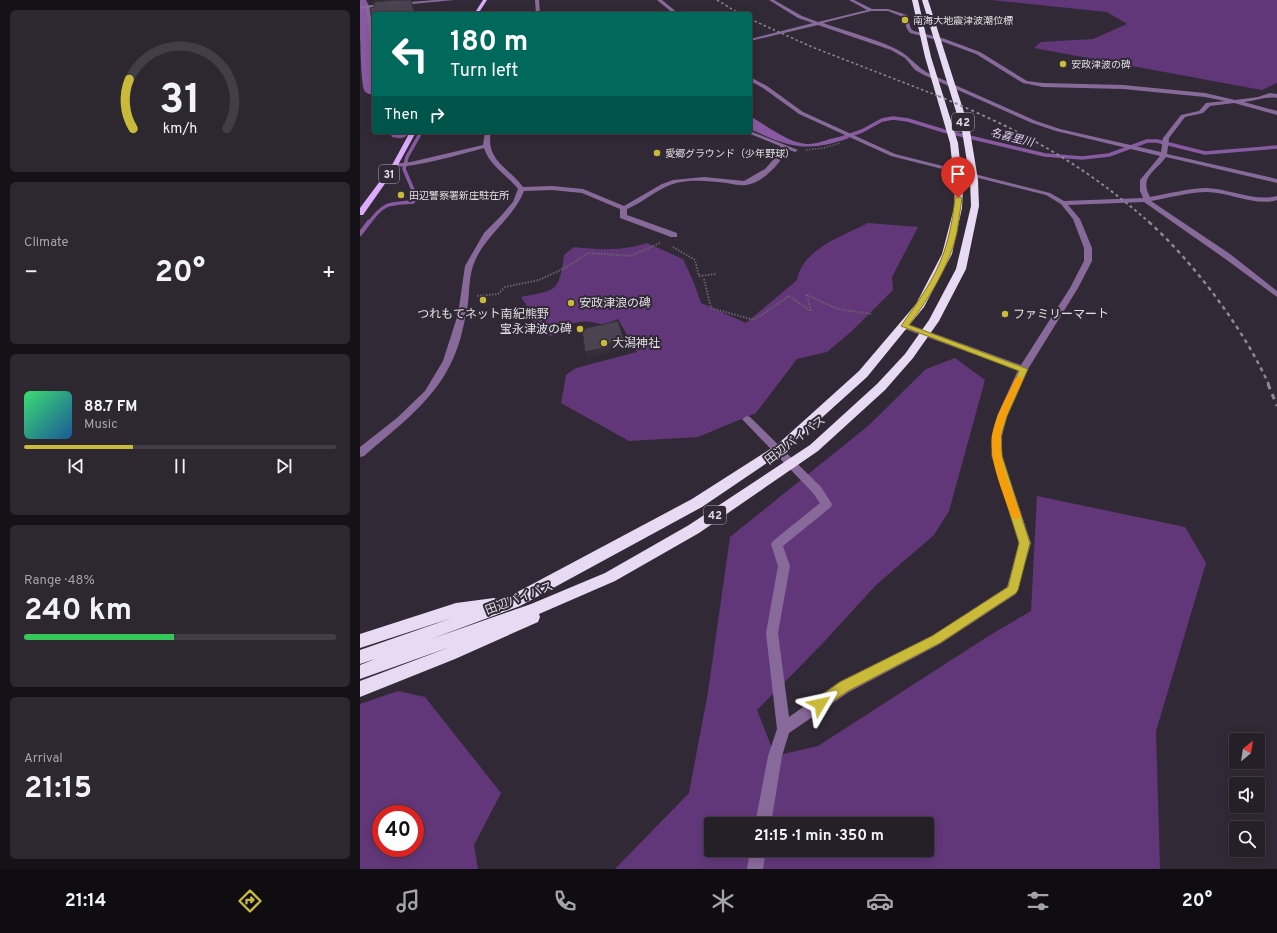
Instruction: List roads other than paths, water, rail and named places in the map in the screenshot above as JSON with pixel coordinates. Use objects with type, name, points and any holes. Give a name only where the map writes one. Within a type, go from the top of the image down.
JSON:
[{"type":"highway","name":"田辺バイパス","points":[[360,657],[516,601],[697,503],[782,447],[863,374],[905,326],[920,305],[947,254],[954,232],[958,208],[959,188],[954,144],[928,57],[915,0]]},
{"type":"highway","name":"田辺バイパス","points":[[360,672],[536,609],[610,577],[694,529],[814,448],[881,387],[925,334],[946,300],[961,270],[970,235],[975,206],[974,180],[966,131],[925,0]]},
{"type":"highway","name":"42","points":[[360,689],[450,654],[543,613],[610,577]]},
{"type":"highway","name":"42","points":[[360,642],[456,610],[516,601]]},
{"type":"main road","points":[[477,12],[484,0]]},
{"type":"main road","name":"31","points":[[360,213],[395,165],[412,134]]},
{"type":"street","points":[[368,0],[370,6],[372,32]]},
{"type":"street","points":[[376,0],[381,4]]},
{"type":"street","points":[[360,7],[381,4],[452,0]]},
{"type":"street","points":[[537,0],[538,12]]},
{"type":"street","points":[[659,0],[674,12]]},
{"type":"street","points":[[771,0],[800,17],[893,49],[907,57],[918,69],[926,74],[1034,122],[1113,144],[1277,181]]},
{"type":"street","points":[[851,0],[871,10]]},
{"type":"street","points":[[752,40],[871,10],[888,10],[905,16],[908,29],[912,32],[943,40],[978,53],[1025,82],[1061,87],[1123,87],[1205,95],[1277,113]]},
{"type":"street","points":[[752,80],[765,87],[801,113],[893,155],[1048,194],[1063,203],[1076,219],[1088,248],[1088,261],[1074,288],[1024,369],[1002,416],[997,436],[997,456],[1024,543],[1012,590],[936,640],[844,687],[784,729]]},
{"type":"street","points":[[1277,96],[1270,95],[1259,99],[1208,104],[1200,112],[1183,116],[1166,142],[1163,156],[1144,177],[1141,184],[1142,192],[1146,200],[1226,256],[1277,295]]},
{"type":"street","points":[[487,134],[485,141],[488,155],[516,180],[521,189]]},
{"type":"street","points":[[752,134],[783,147],[795,150]]},
{"type":"street","points":[[395,165],[412,164],[486,146]]},
{"type":"street","points":[[521,189],[552,188],[583,191],[624,208],[638,202],[664,185],[680,180],[745,183],[754,180],[781,156],[784,151],[783,147]]},
{"type":"street","points":[[360,453],[400,420],[428,393],[448,361],[462,314],[469,266],[487,235],[503,219],[516,202],[521,189]]},
{"type":"street","points":[[1063,203],[1146,200],[1166,198],[1205,190],[1221,191],[1258,199],[1270,200],[1277,198]]},
{"type":"street","points":[[624,208],[623,216],[674,235]]},
{"type":"street","points":[[905,326],[1024,369]]},
{"type":"street","points":[[747,419],[817,490],[827,504],[777,544],[784,566],[772,633],[784,729],[775,756],[764,817]]},
{"type":"street","points":[[755,869],[757,857]]},
{"type":"waterway","points":[[360,1],[365,12],[367,51],[372,89]]},
{"type":"waterway","name":"名喜里川","points":[[839,139],[862,131],[882,120],[893,118],[908,120],[944,131],[1045,155],[1082,158],[1109,155],[1147,141],[1157,141],[1205,153],[1277,147]]},
{"type":"waterway","points":[[369,223],[379,211],[388,205],[413,202],[416,197],[404,169],[407,157],[420,134]]},
{"type":"waterway","points":[[360,234],[369,222]]},
{"type":"railway","points":[[717,0],[737,12]]},
{"type":"railway","points":[[752,20],[812,47],[941,97]]},
{"type":"railway","points":[[938,96],[1024,135],[1050,150],[1075,165],[1100,183],[1150,223]]},
{"type":"railway","points":[[1149,222],[1183,257],[1216,298],[1246,342],[1269,385]]},
{"type":"railway","points":[[1268,384],[1277,406]]},
{"type":"place","name":"南海大地震津波潮位標","points":[[905,20]]},
{"type":"place","name":"安政津波の碑","points":[[1063,64]]},
{"type":"place","name":"愛郷グラウンド（少年野球）","points":[[657,153]]},
{"type":"place","name":"田辺警察署新庄駐在所","points":[[401,195]]},
{"type":"place","name":"つれもてネット南紀熊野","points":[[483,300]]},
{"type":"place","name":"安政津浪の碑","points":[[571,303]]},
{"type":"place","name":"ファミリーマート","points":[[1005,314]]},
{"type":"place","name":"宝永津波の碑","points":[[580,329]]},
{"type":"place","name":"大潟神社","points":[[604,343]]}]
